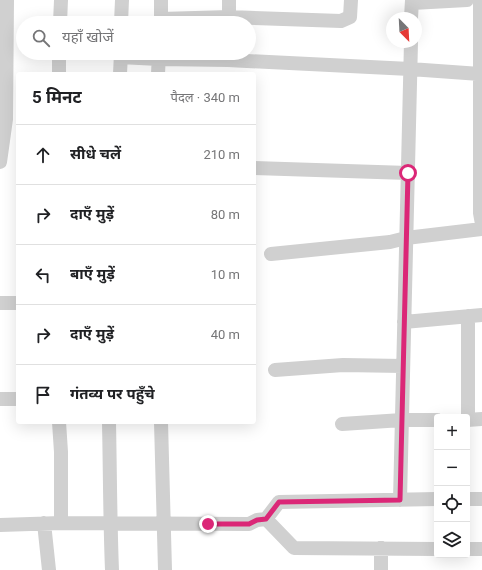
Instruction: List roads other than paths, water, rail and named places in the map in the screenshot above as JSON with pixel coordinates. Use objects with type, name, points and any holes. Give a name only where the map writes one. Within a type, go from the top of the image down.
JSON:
[{"type":"street","points":[[0,162],[7,0]]},
{"type":"street","points":[[60,16],[61,0]]},
{"type":"street","points":[[122,0],[122,16]]},
{"type":"street","points":[[161,0],[161,16]]},
{"type":"street","points":[[229,0],[229,16]]},
{"type":"street","points":[[256,20],[341,21],[350,17],[351,0]]},
{"type":"street","points":[[411,12],[412,2],[467,0]]},
{"type":"street","points":[[480,0],[480,213],[482,224]]},
{"type":"street","points":[[400,500],[411,48]]},
{"type":"street","points":[[58,72],[59,60]]},
{"type":"street","points":[[120,72],[121,60]]},
{"type":"street","points":[[158,72],[159,60]]},
{"type":"street","points":[[205,60],[410,69],[481,74]]},
{"type":"street","points":[[256,168],[408,173]]},
{"type":"street","points":[[271,254],[390,242],[406,238],[482,229]]},
{"type":"street","points":[[0,303],[16,303]]},
{"type":"street","points":[[404,322],[482,315]]},
{"type":"street","points":[[467,414],[468,316]]},
{"type":"street","points":[[275,370],[343,365],[403,366]]},
{"type":"street","points":[[0,399],[16,399]]},
{"type":"street","points":[[470,420],[482,419]]},
{"type":"street","points":[[342,424],[402,420],[434,420]]},
{"type":"street","points":[[59,424],[61,452],[61,519]]},
{"type":"street","points":[[109,424],[112,570]]},
{"type":"street","points":[[161,424],[165,570]]},
{"type":"street","points":[[470,499],[482,499]]},
{"type":"street","points":[[0,517],[110,520],[236,519],[249,524],[262,520],[279,502],[434,500]]},
{"type":"street","points":[[0,525],[44,523],[61,519]]},
{"type":"street","points":[[262,520],[294,548],[434,549]]},
{"type":"street","points":[[44,523],[49,570]]},
{"type":"street","points":[[381,548],[381,570]]},
{"type":"street","points":[[470,549],[482,549]]}]
